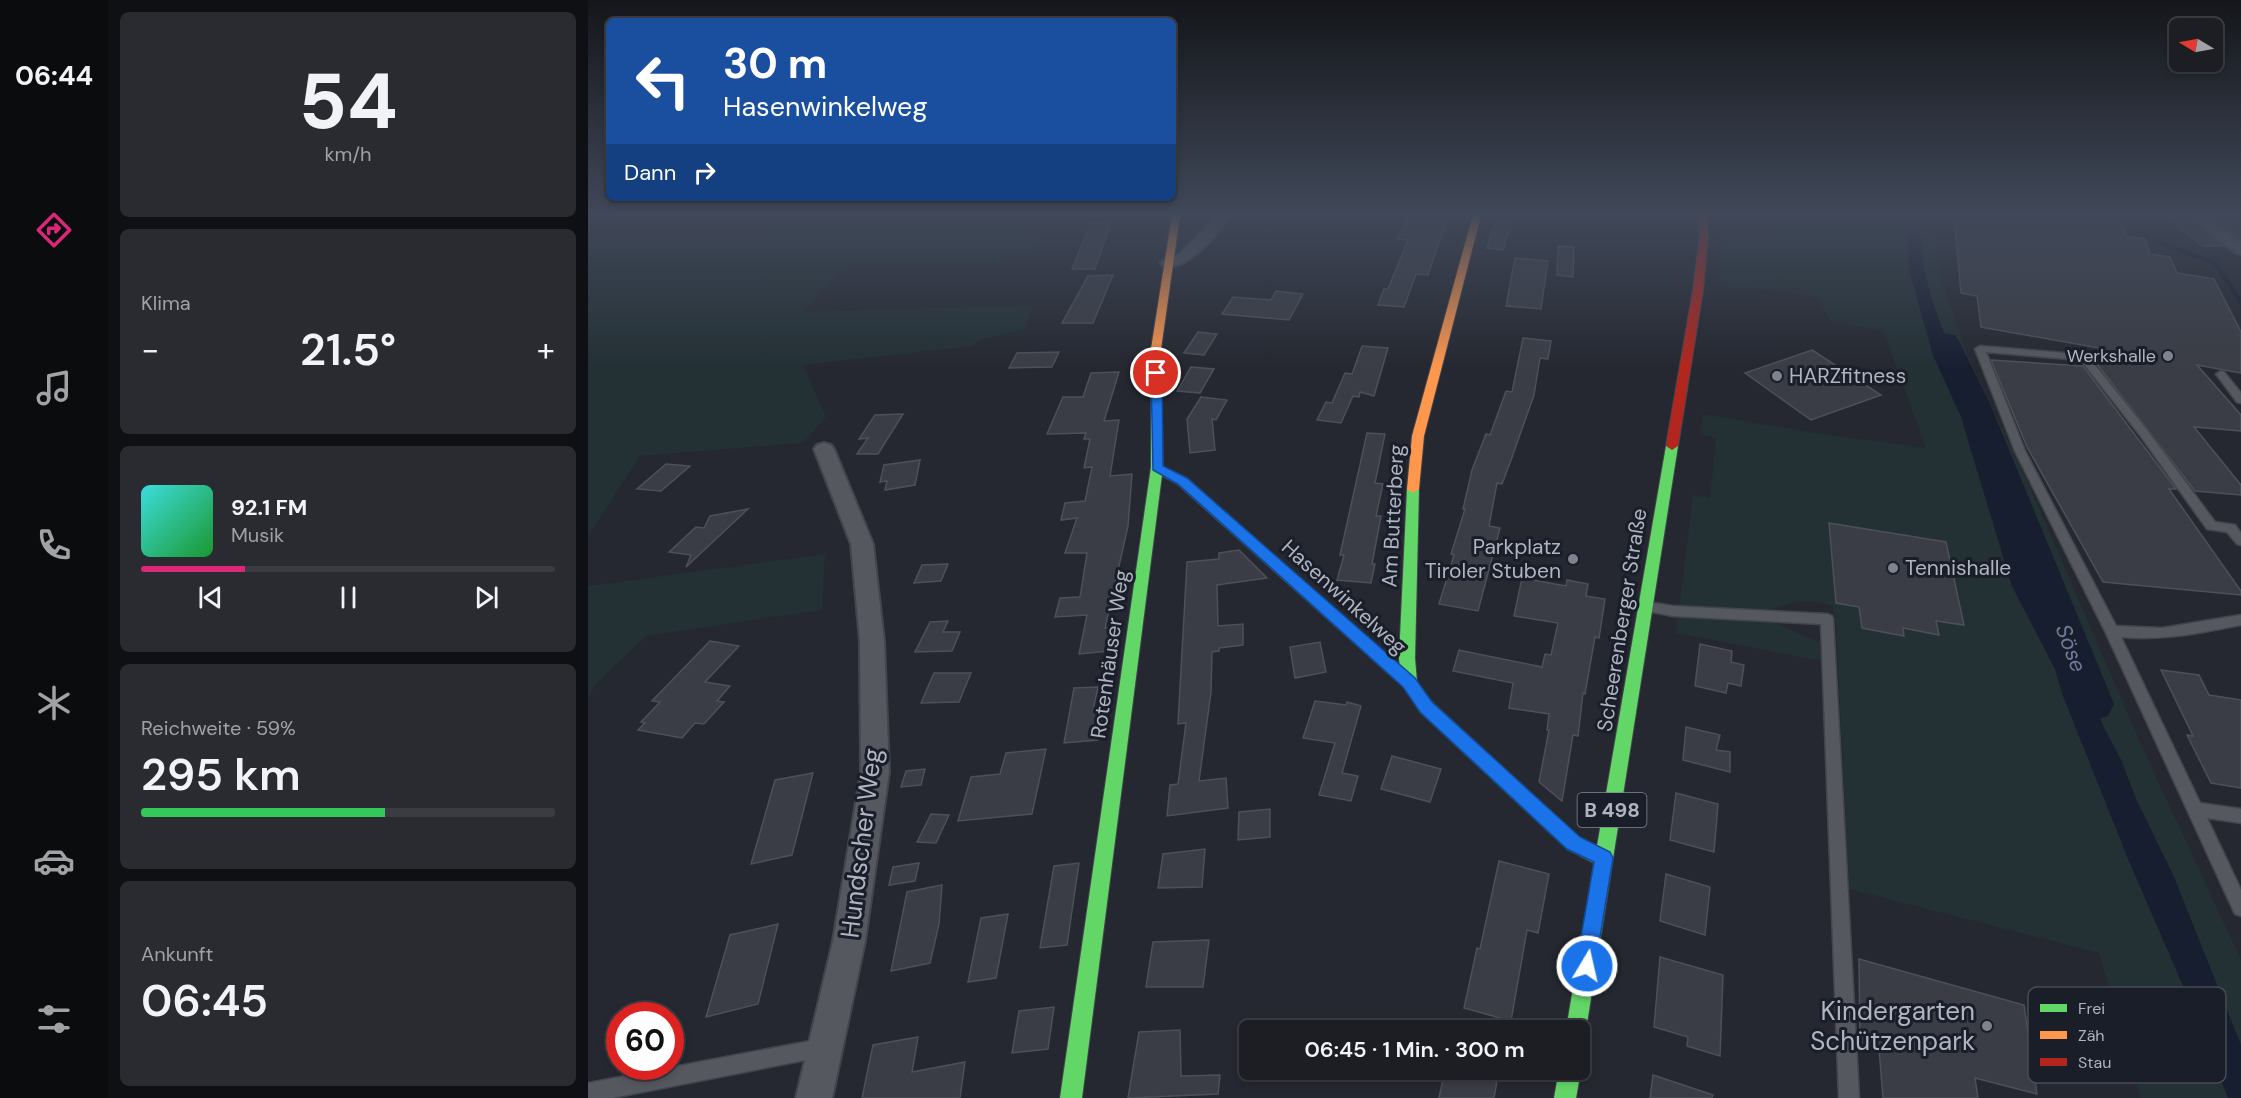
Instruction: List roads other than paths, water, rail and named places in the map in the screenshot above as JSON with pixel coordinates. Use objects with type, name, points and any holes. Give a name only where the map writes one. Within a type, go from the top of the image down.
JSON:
[{"type":"street","name":"Rotenhäuser Weg","points":[[1071,1098],[1157,467],[1156,349],[1169,266]]},
{"type":"street","name":"Am Butterberg","points":[[1409,682],[1408,646],[1414,462],[1418,436],[1463,266]]},
{"type":"street","name":"Scheerenberger Straße","points":[[1578,1020],[1701,266]]},
{"type":"street","name":"Hundscher Weg","points":[[814,1098],[849,941],[875,772],[872,640],[862,544],[824,449]]},
{"type":"street","name":"Hasenwinkelweg","points":[[1409,682],[1426,707],[1573,843],[1604,858]]},
{"type":"street","points":[[1566,1098],[1569,1080]]},
{"type":"lane","points":[[2241,541],[2231,528],[2211,526],[2143,432],[2084,357],[1980,349],[2020,451],[2112,631],[2241,908]]},
{"type":"lane","points":[[2221,374],[2241,400]]},
{"type":"lane","name":"Hasenwinkelweg","points":[[1157,467],[1182,481],[1409,682]]},
{"type":"lane","points":[[1646,607],[1673,611],[1827,619],[1849,1098]]},
{"type":"lane","points":[[2112,631],[2142,635],[2170,634],[2241,620]]},
{"type":"lane","points":[[2196,809],[2241,816]]},
{"type":"lane","points":[[588,1093],[825,1047]]},
{"type":"water","points":[[1910,266],[1924,266],[1938,318],[2016,505],[2024,532],[2104,728],[2174,877],[2218,987],[2183,987],[2128,859],[2063,696],[2055,669],[2012,586],[1961,417],[1933,355]]},
{"type":"water","points":[[2226,1007],[2241,1045],[2241,1098],[2228,1098],[2222,1083],[2226,1083]]},
{"type":"waterway","points":[[2217,266],[2241,302]]},
{"type":"waterway","name":"Söse","points":[[1945,341],[1975,404],[2093,704]]},
{"type":"place","name":"Werkshalle","points":[[2168,356]]},
{"type":"place","name":"HARZfitness","points":[[1777,376]]},
{"type":"place","name":"Parkplatz Tiroler Stuben","points":[[1573,559]]},
{"type":"place","name":"Tennishalle","points":[[1893,568]]},
{"type":"place","name":"Kindergarten Schützenpark","points":[[1987,1026]]}]
